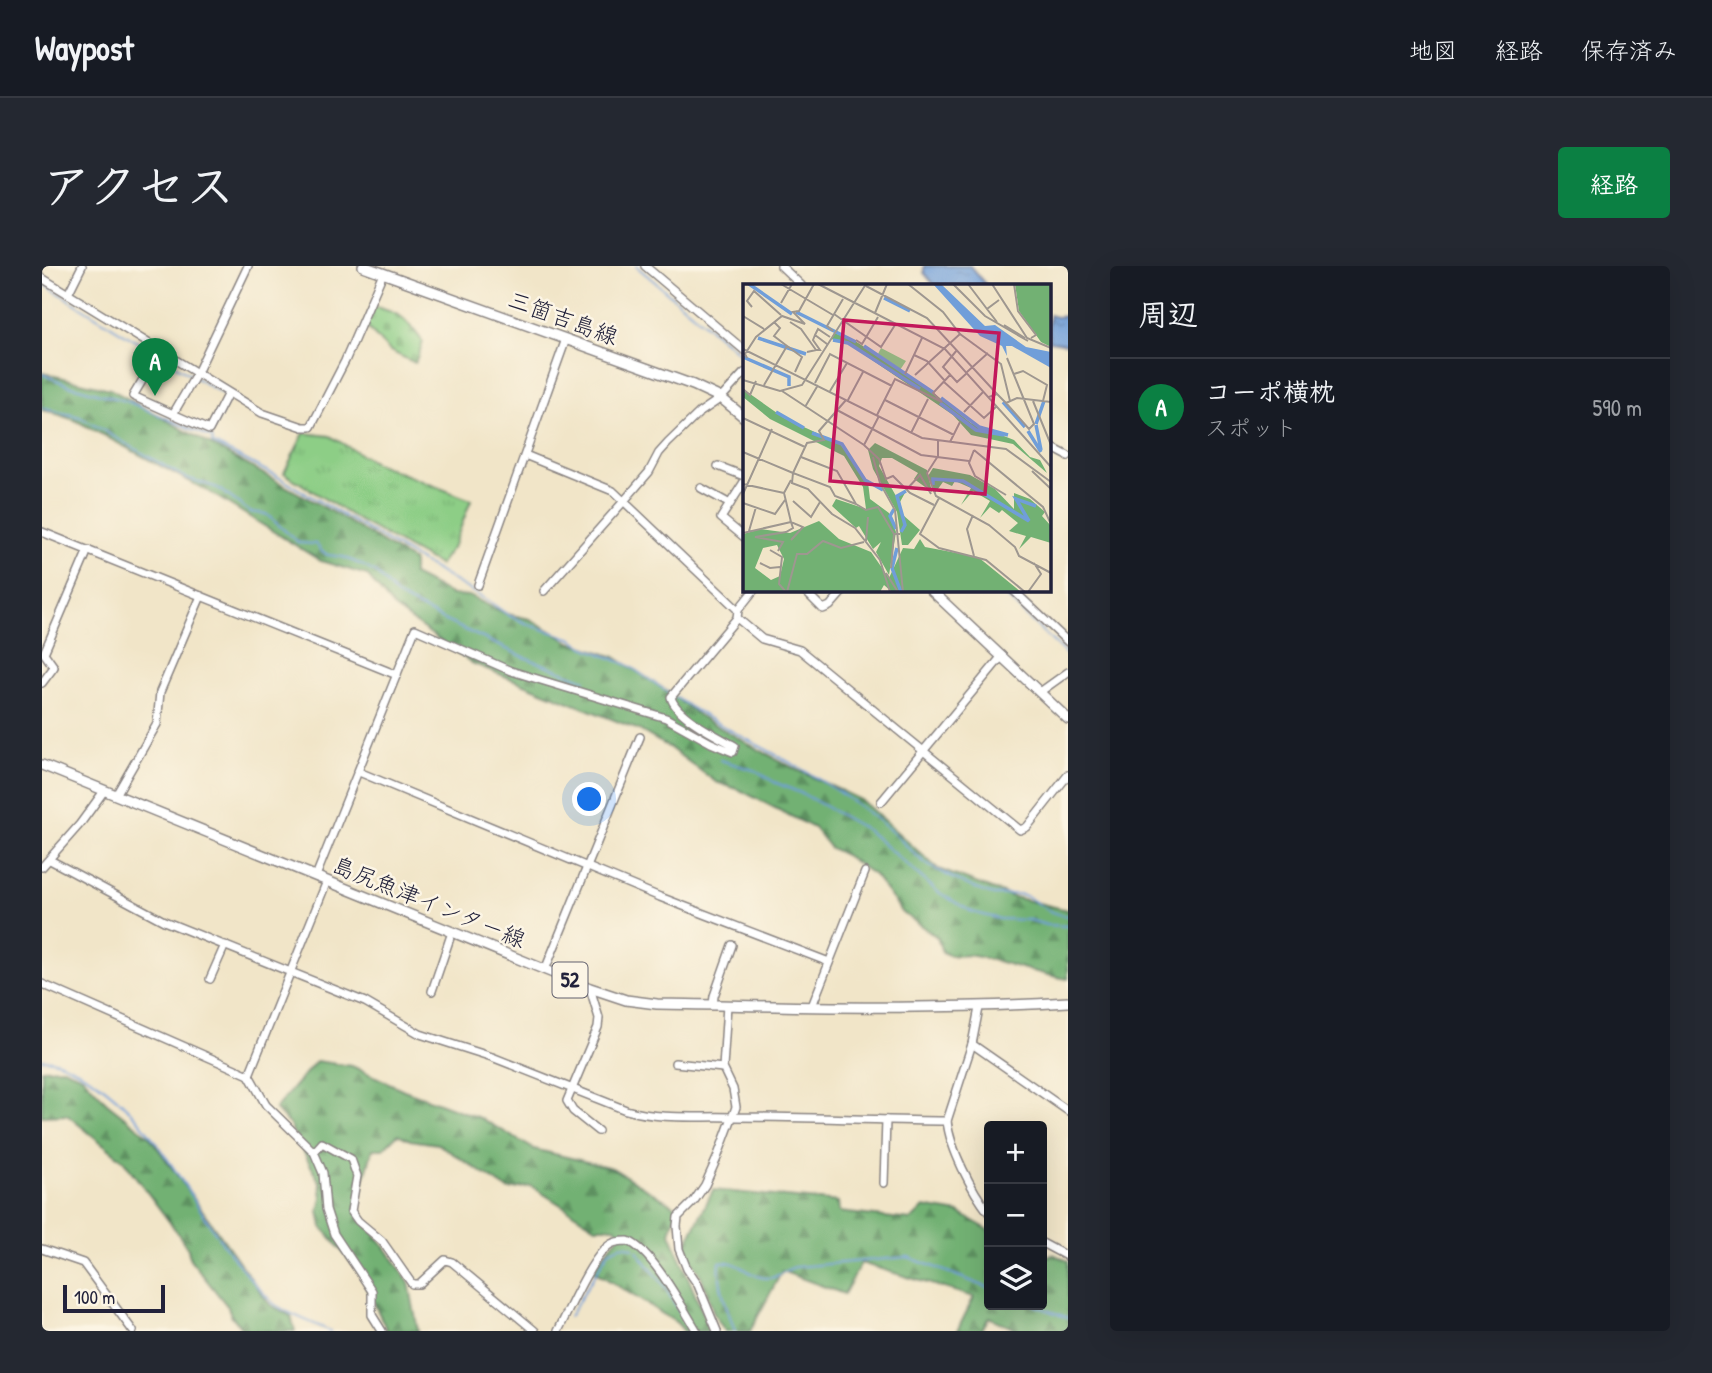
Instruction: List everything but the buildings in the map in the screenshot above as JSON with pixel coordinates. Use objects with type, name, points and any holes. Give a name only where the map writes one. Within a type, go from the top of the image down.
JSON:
[{"type":"main road","name":"三箇吉島線","points":[[363,266],[693,385],[721,398],[743,416]]},
{"type":"main road","points":[[933,592],[1068,719]]},
{"type":"main road","name":"島尻魚津インター線","points":[[42,765],[590,988],[638,1002],[979,1008],[1068,1002]]},
{"type":"street","points":[[68,294],[82,266]]},
{"type":"street","points":[[173,414],[196,376],[248,266]]},
{"type":"street","points":[[645,266],[743,349]]},
{"type":"street","points":[[781,266],[800,284]]},
{"type":"street","points":[[42,278],[226,396],[261,413],[303,427],[311,427],[345,361],[383,273]]},
{"type":"street","points":[[478,586],[566,339]]},
{"type":"street","points":[[159,353],[134,396],[209,430],[226,396]]},
{"type":"street","points":[[544,590],[649,472],[668,443],[699,413],[721,398],[743,374]]},
{"type":"street","points":[[1051,447],[1068,456]]},
{"type":"street","points":[[525,456],[605,487],[624,501],[762,639],[800,650],[1020,830],[1027,827],[1068,775]]},
{"type":"street","points":[[718,466],[743,476]]},
{"type":"street","points":[[743,484],[721,518],[743,536]]},
{"type":"street","points":[[701,488],[730,504]]},
{"type":"street","points":[[42,532],[397,675]]},
{"type":"street","points":[[42,684],[54,667],[44,653],[88,550]]},
{"type":"street","points":[[316,876],[415,629],[511,671],[666,718],[711,743],[733,751],[735,747],[694,721],[672,703],[671,697],[753,592]]},
{"type":"street","points":[[805,592],[823,609],[830,606],[842,592]]},
{"type":"street","points":[[1015,592],[1068,642]]},
{"type":"street","points":[[116,796],[157,724],[160,692],[201,596]]},
{"type":"street","points":[[881,802],[1002,656]]},
{"type":"street","points":[[1040,692],[1068,672]]},
{"type":"street","points":[[545,970],[640,737]]},
{"type":"street","points":[[359,772],[660,897],[829,962]]},
{"type":"street","points":[[42,867],[104,791]]},
{"type":"street","points":[[50,860],[164,921],[365,1002],[420,1034],[492,1057],[608,1104],[647,1116],[947,1121]]},
{"type":"street","points":[[812,1006],[865,872]]},
{"type":"street","points":[[249,1074],[327,881]]},
{"type":"street","points":[[432,991],[452,932]]},
{"type":"street","points":[[210,979],[225,945]]},
{"type":"street","points":[[713,1005],[732,945]]},
{"type":"street","points":[[42,984],[249,1074],[266,1105],[314,1152],[324,1173],[326,1209],[334,1234],[372,1291],[372,1315],[382,1331]]},
{"type":"street","points":[[590,988],[599,1018],[598,1027],[567,1101],[569,1106],[598,1131]]},
{"type":"street","points":[[717,1331],[698,1285],[687,1269],[679,1249],[677,1226],[678,1217],[705,1185],[736,1107],[733,1089],[723,1068],[727,1005]]},
{"type":"street","points":[[979,1008],[972,1044],[947,1121],[948,1134],[974,1191],[984,1206]]},
{"type":"street","points":[[972,1044],[1068,1111]]},
{"type":"street","points":[[675,1063],[723,1068]]},
{"type":"street","points":[[884,1183],[886,1120]]},
{"type":"street","points":[[314,1152],[322,1143],[351,1159],[357,1175],[351,1211],[358,1221],[382,1241],[412,1284],[419,1284],[445,1260],[453,1262],[535,1331]]},
{"type":"street","points":[[558,1331],[602,1252],[611,1244],[620,1241],[628,1241],[642,1249],[667,1283],[696,1331]]},
{"type":"street","points":[[1047,1246],[1068,1257]]},
{"type":"street","points":[[42,1249],[83,1263],[134,1331]]},
{"type":"green space","points":[[372,306],[402,318],[423,342],[415,363],[390,351],[364,325]]},
{"type":"green space","points":[[42,373],[110,389],[334,513],[413,561],[413,575],[452,595],[469,596],[507,614],[530,619],[570,642],[615,657],[698,715],[797,770],[861,800],[938,869],[1013,897],[1068,910],[1068,979],[969,955],[951,956],[942,952],[937,937],[903,913],[874,875],[830,848],[814,828],[740,790],[716,782],[670,748],[639,730],[472,663],[393,607],[367,575],[321,561],[206,490],[75,420],[42,410]]},
{"type":"green space","points":[[304,433],[330,436],[375,463],[471,500],[454,545],[439,565],[358,520],[284,473]]},
{"type":"green space","points":[[316,1061],[352,1066],[404,1090],[482,1119],[534,1149],[612,1168],[678,1208],[670,1233],[710,1331],[684,1331],[677,1323],[591,1269],[621,1234],[615,1227],[596,1227],[531,1186],[509,1190],[438,1144],[410,1140],[398,1134],[383,1149],[373,1149],[355,1210],[409,1282],[418,1331],[387,1331],[361,1274],[322,1227],[319,1211],[322,1197],[320,1183],[289,1124],[275,1109]]},
{"type":"green space","points":[[63,1068],[82,1076],[107,1103],[149,1136],[270,1305],[291,1316],[295,1331],[244,1331],[190,1259],[188,1249],[177,1232],[123,1160],[67,1115],[42,1116],[42,1069]]},
{"type":"green space","points":[[713,1190],[838,1202],[839,1212],[911,1220],[924,1207],[959,1213],[984,1227],[984,1310],[1047,1310],[1047,1256],[1053,1254],[1068,1261],[1068,1331],[1019,1331],[989,1317],[981,1331],[957,1331],[974,1297],[861,1263],[844,1294],[782,1271],[750,1331],[725,1331],[714,1314],[702,1278],[690,1257],[687,1243]]},
{"type":"water","points":[[924,266],[970,266],[985,284],[933,284],[924,273]]},
{"type":"water","points":[[1051,316],[1068,316],[1068,344],[1051,341]]},
{"type":"waterway","points":[[636,266],[743,356]]},
{"type":"waterway","points":[[42,283],[155,353]]},
{"type":"waterway","points":[[160,356],[191,375]]},
{"type":"waterway","points":[[42,374],[68,385],[129,402],[210,437],[213,439],[212,443],[278,477],[508,615],[573,639],[584,647],[628,665],[671,694]]},
{"type":"waterway","points":[[196,378],[224,395]]},
{"type":"waterway","points":[[210,436],[229,398]]},
{"type":"waterway","points":[[42,408],[80,417],[184,477],[218,488],[250,512],[266,514],[299,543],[316,544],[328,555],[343,557],[362,565],[376,573],[397,596],[450,623],[524,657],[585,680]]},
{"type":"waterway","points":[[1001,592],[1068,656]]},
{"type":"waterway","points":[[675,697],[837,791],[897,836],[931,867],[989,894],[1026,896],[1050,911],[1068,916]]},
{"type":"waterway","points":[[720,760],[757,771],[867,830],[938,892],[972,912],[1000,919],[1068,926]]},
{"type":"waterway","points":[[42,1059],[67,1065],[82,1073],[126,1106],[161,1148],[221,1241],[259,1288],[273,1303],[330,1331]]},
{"type":"waterway","points":[[569,1317],[609,1251],[621,1246],[633,1248]]},
{"type":"waterway","points":[[637,1251],[663,1284],[691,1331]]},
{"type":"waterway","points":[[735,1331],[722,1288],[720,1262],[733,1263],[756,1276],[769,1278],[795,1267],[908,1257],[984,1286]]},
{"type":"waterway","points":[[1047,1310],[1068,1318]]},
{"type":"place","name":"コーポ横枕","points":[[155,396]]}]
